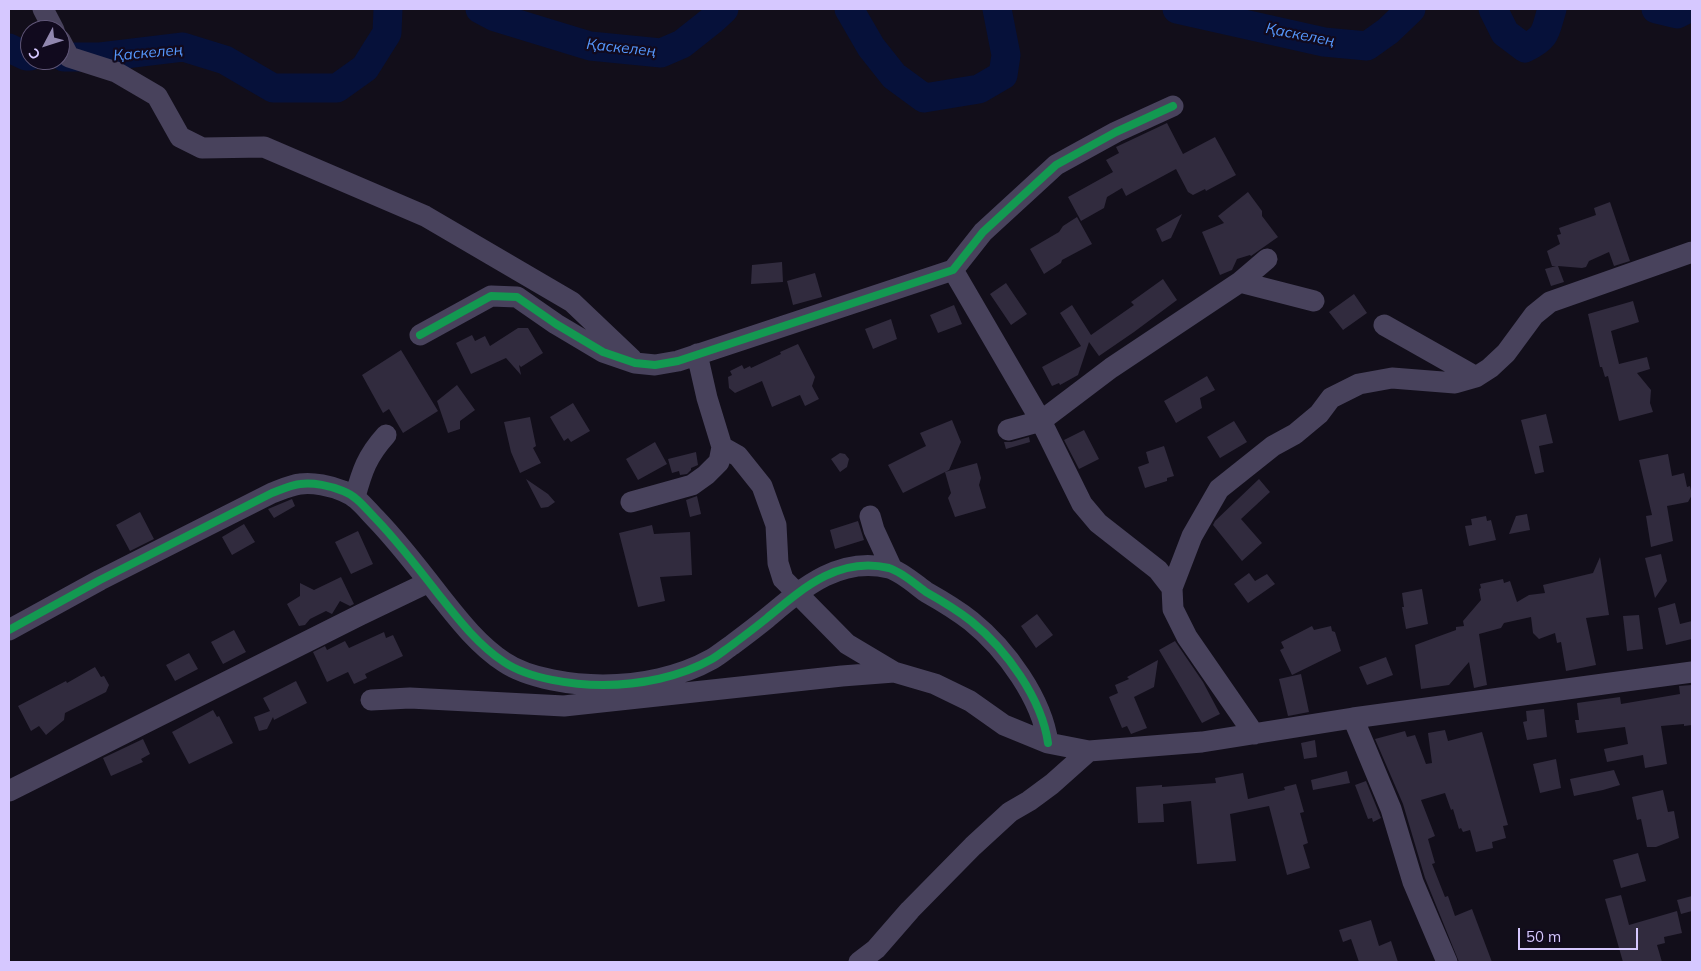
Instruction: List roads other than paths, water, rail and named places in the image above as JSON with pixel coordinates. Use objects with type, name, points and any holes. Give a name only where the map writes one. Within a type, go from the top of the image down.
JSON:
[{"type":"street","points":[[70,57],[116,72],[157,96],[180,137],[202,148],[264,147],[425,216],[572,302],[635,363]]},
{"type":"street","points":[[420,335],[491,296],[517,297],[602,352],[635,363],[655,365],[678,361],[953,270],[983,232],[1056,165],[1116,132],[1173,106]]},
{"type":"street","points":[[1254,734],[1187,637],[1173,609],[1172,588],[1192,536],[1219,489],[1274,446],[1301,429],[1319,414],[1331,398],[1359,384],[1392,378],[1455,383],[1476,377],[1490,368],[1506,353],[1534,315],[1550,302],[1692,252]]},
{"type":"street","points":[[1008,430],[1040,421],[1111,368],[1240,282],[1267,259]]},
{"type":"street","points":[[953,270],[1040,421],[1082,504],[1098,523],[1158,570],[1172,588]]},
{"type":"street","points":[[1240,282],[1314,302]]},
{"type":"street","points":[[1384,325],[1476,377]]},
{"type":"street","points":[[631,502],[692,484],[706,476],[719,462],[722,447],[707,398],[697,354]]},
{"type":"street","points":[[355,497],[362,472],[369,457],[386,435]]},
{"type":"street","points":[[722,447],[738,456],[762,486],[776,525],[778,563],[782,579],[847,644],[894,672],[935,684],[970,701],[1004,724],[1048,744],[1089,750],[1202,742],[1353,718],[1692,672]]},
{"type":"street","points":[[9,630],[100,580],[272,492],[300,484],[324,486],[344,491],[355,497],[392,536],[474,636],[505,663],[537,677],[603,685],[639,682],[674,676],[713,659],[766,619],[795,593],[817,579],[842,568],[878,566],[892,569],[958,611],[988,635],[1016,671],[1037,706],[1046,727],[1048,744]]},
{"type":"street","points":[[870,516],[883,552],[892,569]]},
{"type":"street","points":[[9,791],[429,582]]},
{"type":"street","points":[[371,700],[410,698],[564,706],[894,672]]},
{"type":"street","points":[[1353,718],[1391,809],[1413,882],[1447,962]]},
{"type":"street","points":[[859,962],[876,948],[910,910],[973,846],[1010,812],[1052,784],[1089,750]]},
{"type":"waterway","name":"Қаскелең","points":[[70,57],[100,57],[183,47],[225,60],[273,88],[337,88],[365,68],[387,33],[388,9]]},
{"type":"waterway","name":"Қаскелең","points":[[480,9],[495,17],[590,46],[661,53],[682,44],[724,9]]},
{"type":"waterway","name":"Қаскелең","points":[[849,9],[871,47],[894,76],[924,98],[979,89],[1003,75],[1006,55],[997,9]]},
{"type":"waterway","name":"Қаскелең","points":[[1177,9],[1324,42],[1367,46],[1388,31],[1411,9]]},
{"type":"waterway","name":"Қаскелең","points":[[1493,9],[1505,33],[1525,48],[1545,33],[1552,9]]},
{"type":"waterway","name":"Қаскелең","points":[[1656,9],[1677,14],[1687,9]]},
{"type":"waterway","name":"Қаскелең","points":[[9,48],[20,53]]}]
